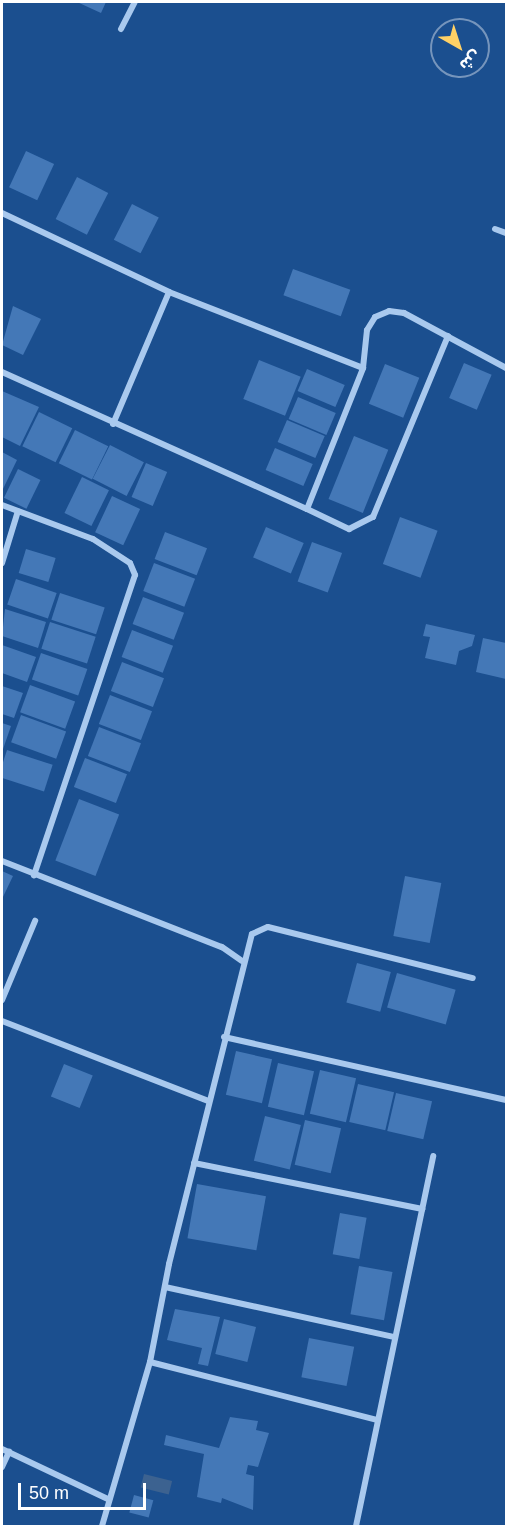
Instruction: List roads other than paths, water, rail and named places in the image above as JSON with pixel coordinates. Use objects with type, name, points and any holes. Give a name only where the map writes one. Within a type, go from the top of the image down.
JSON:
[{"type":"street","points":[[121,29],[135,2]]},
{"type":"street","points":[[2,213],[169,292],[363,368]]},
{"type":"street","points":[[495,229],[507,233]]},
{"type":"street","points":[[113,424],[169,292]]},
{"type":"street","points":[[307,509],[363,368],[367,330],[389,311],[448,336],[507,368]]},
{"type":"street","points":[[2,372],[349,529],[373,517],[448,336]]},
{"type":"street","points":[[2,505],[93,539],[130,563],[135,575],[34,875]]},
{"type":"street","points":[[2,563],[18,511]]},
{"type":"street","points":[[2,861],[222,947],[242,961]]},
{"type":"street","points":[[2,1000],[35,921]]},
{"type":"street","points":[[102,1527],[108,1499],[150,1362],[208,1101],[242,961],[252,934],[268,927],[473,978]]},
{"type":"street","points":[[2,1021],[208,1101]]},
{"type":"street","points":[[224,1037],[507,1100]]},
{"type":"street","points":[[356,1527],[433,1156]]},
{"type":"street","points":[[194,1162],[422,1209]]},
{"type":"street","points":[[165,1287],[395,1336]]},
{"type":"street","points":[[150,1362],[378,1420]]},
{"type":"street","points":[[2,1449],[108,1499]]},
{"type":"street","points":[[2,1467],[9,1452]]},
{"type":"water","points":[[144,1474],[172,1481],[169,1495],[141,1488]]}]
